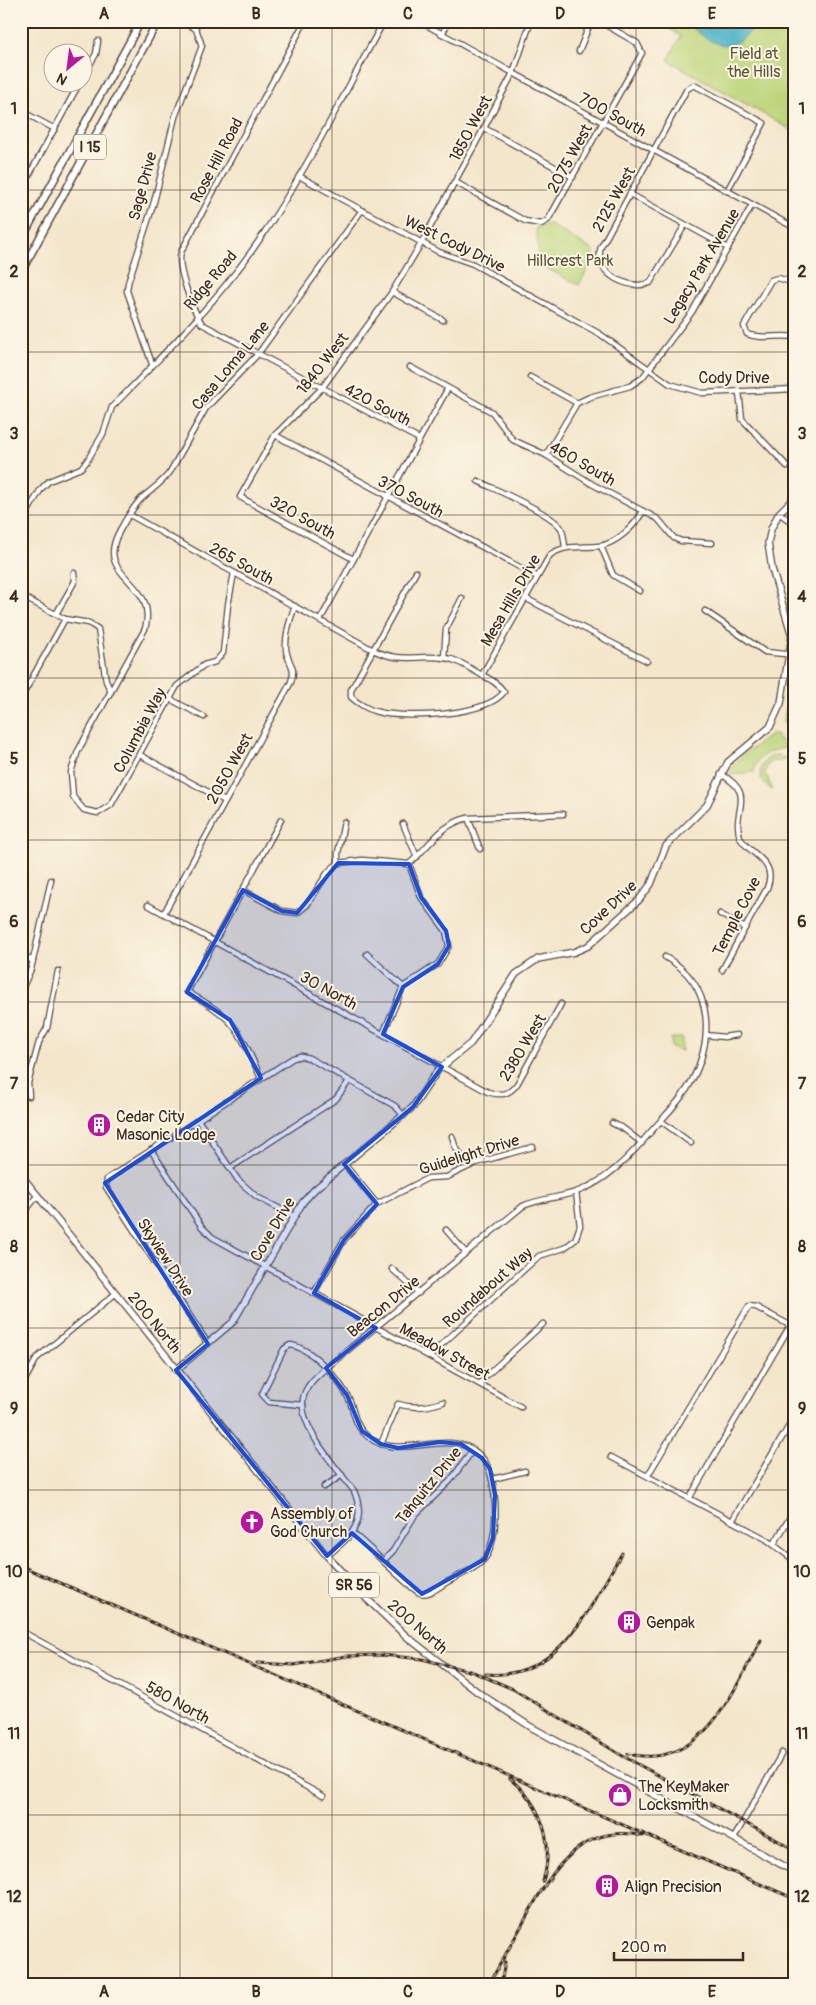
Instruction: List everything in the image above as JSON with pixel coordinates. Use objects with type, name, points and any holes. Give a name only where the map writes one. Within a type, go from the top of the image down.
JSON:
[{"type":"highway","name":"I 15","points":[[21,240],[141,21]]},
{"type":"highway","name":"I 15","points":[[21,272],[158,21]]},
{"type":"main road","name":"Cove Drive","points":[[176,1370],[233,1322],[294,1216],[316,1189],[414,1107],[442,1067],[471,1043],[506,986],[526,965],[538,959],[574,952],[588,946],[639,900],[651,884],[666,846],[675,835],[704,810],[721,774],[734,755],[761,737],[772,724],[781,703],[792,655],[792,636],[769,555],[768,543],[771,529],[779,513],[795,497]]},
{"type":"main road","name":"200 North","points":[[21,1175],[327,1556],[366,1598],[406,1636],[479,1693],[531,1727],[795,1872]]},
{"type":"street","name":"Rose Hill Road","points":[[197,316],[180,264],[181,252],[306,21]]},
{"type":"street","name":"Ridge Road","points":[[21,523],[41,489],[49,481],[82,468],[88,461],[103,434],[112,407],[231,278],[257,243],[299,176],[384,21]]},
{"type":"street","name":"700 South","points":[[419,21],[795,228]]},
{"type":"street","points":[[442,34],[449,21]]},
{"type":"street","name":"1850 West","points":[[422,242],[513,73],[531,21]]},
{"type":"street","points":[[579,51],[592,21]]},
{"type":"street","name":"2075 West","points":[[455,182],[525,221],[541,224],[552,215],[642,53],[642,48],[638,42],[599,21]]},
{"type":"street","name":"Sage Drive","points":[[152,364],[127,291],[154,202],[175,117],[202,46],[196,29],[185,22]]},
{"type":"street","points":[[92,61],[96,54],[98,41]]},
{"type":"street","name":"2125 West","points":[[685,225],[656,276],[650,283],[642,287],[632,286],[607,273],[598,261],[601,247],[652,150],[687,89],[694,85],[764,123],[727,192]]},
{"type":"street","points":[[21,190],[74,92]]},
{"type":"street","points":[[21,111],[54,129]]},
{"type":"street","points":[[484,128],[573,177]]},
{"type":"street","points":[[21,173],[28,177]]},
{"type":"street","name":"West Cody Drive","points":[[299,176],[439,252],[473,264],[592,329],[648,370]]},
{"type":"street","points":[[630,194],[728,248]]},
{"type":"street","name":"Legacy Park Avenue","points":[[577,403],[590,397],[630,386],[642,378],[692,312],[752,205]]},
{"type":"street","name":"Casa Loma Lane","points":[[74,761],[145,629],[148,618],[148,608],[139,590],[114,564],[116,538],[138,503],[170,472],[206,408],[258,354],[362,210]]},
{"type":"street","name":"1840 West","points":[[240,496],[275,436],[322,388],[392,292],[422,242]]},
{"type":"street","points":[[795,283],[778,278],[771,280],[744,326],[747,334],[754,337],[783,335],[795,337]]},
{"type":"street","points":[[392,292],[443,320]]},
{"type":"street","name":"420 South","points":[[197,316],[202,324],[419,439]]},
{"type":"street","name":"460 South","points":[[410,367],[492,412],[513,440],[546,455],[592,484],[658,519],[669,533],[681,541],[712,543]]},
{"type":"street","name":"Cody Drive","points":[[648,370],[670,384],[702,393],[795,389]]},
{"type":"street","points":[[530,377],[577,403],[546,455]]},
{"type":"street","points":[[320,620],[386,497],[448,388]]},
{"type":"street","points":[[739,392],[742,419],[787,466]]},
{"type":"street","name":"370 South","points":[[275,436],[536,576]]},
{"type":"street","points":[[478,481],[531,507],[557,523],[564,535],[565,547],[601,546],[632,527],[643,511]]},
{"type":"street","name":"320 South","points":[[240,496],[353,559]]},
{"type":"street","points":[[779,513],[795,525]]},
{"type":"street","name":"265 South","points":[[130,515],[373,650]]},
{"type":"street","points":[[601,546],[613,574],[640,591]]},
{"type":"street","name":"Mesa Hills Drive","points":[[482,675],[536,576],[550,555],[565,547]]},
{"type":"street","points":[[373,650],[400,659],[453,659],[498,684],[504,692],[498,700],[458,713],[391,715],[376,712],[351,697],[351,690],[373,650],[416,572]]},
{"type":"street","points":[[56,614],[75,581],[74,573]]},
{"type":"street","name":"Columbia Way","points":[[74,761],[70,780],[72,797],[84,810],[98,813],[111,805],[170,699],[183,680],[204,666],[215,662],[223,653],[228,605],[234,573]]},
{"type":"street","points":[[21,596],[65,618],[89,623],[98,629],[106,682],[110,692]]},
{"type":"street","points":[[444,658],[446,629],[462,598]]},
{"type":"street","points":[[525,598],[647,662]]},
{"type":"street","name":"2050 West","points":[[164,914],[293,675],[292,664],[286,648],[288,631],[295,606]]},
{"type":"street","points":[[705,611],[765,652],[792,655]]},
{"type":"street","points":[[21,698],[65,618]]},
{"type":"street","points":[[170,699],[204,717]]},
{"type":"street","points":[[140,755],[225,801]]},
{"type":"street","name":"Temple Cove","points":[[721,774],[735,783],[740,792],[740,838],[764,860],[770,875],[767,888],[722,970]]},
{"type":"street","points":[[243,890],[282,911],[297,913],[307,905],[328,872],[338,863],[362,860],[408,864],[417,858],[448,825],[468,818],[563,814]]},
{"type":"street","points":[[468,818],[480,849]]},
{"type":"street","points":[[261,1078],[244,1041],[230,1020],[215,1007],[187,992],[281,820]]},
{"type":"street","points":[[338,863],[344,822]]},
{"type":"street","points":[[403,824],[417,858]]},
{"type":"street","points":[[383,1034],[403,987],[438,964],[449,946],[446,931],[420,897],[408,864]]},
{"type":"street","points":[[21,991],[28,981],[34,961],[51,880]]},
{"type":"street","name":"30 North","points":[[148,905],[442,1067],[498,1095]]},
{"type":"street","points":[[720,914],[745,928]]},
{"type":"street","points":[[21,954],[34,961]]},
{"type":"street","points":[[368,954],[403,987]]},
{"type":"street","name":"Beacon Drive","points":[[302,1405],[308,1387],[326,1368],[523,1206],[537,1200],[576,1192],[598,1181],[642,1143],[661,1121],[690,1083],[697,1067],[706,1035],[706,1013],[692,979],[665,957]]},
{"type":"street","points":[[29,1096],[28,1083],[39,1042],[47,1028],[58,971]]},
{"type":"street","name":"2380 West","points":[[498,1095],[506,1094],[517,1084],[561,1004]]},
{"type":"street","points":[[706,1035],[724,1037],[737,1035]]},
{"type":"street","points":[[151,1150],[261,1078],[293,1058],[301,1056],[395,1106],[404,1116]]},
{"type":"street","points":[[230,1168],[336,1099],[349,1081]]},
{"type":"street","points":[[198,1120],[230,1168],[247,1189],[294,1216]]},
{"type":"street","points":[[661,1121],[691,1143]]},
{"type":"street","points":[[612,1123],[624,1129],[642,1143]]},
{"type":"street","points":[[452,1136],[455,1146],[468,1166]]},
{"type":"street","name":"Guidelight Drive","points":[[314,1293],[344,1240],[377,1204],[401,1194],[428,1178],[447,1177],[468,1166],[533,1147]]},
{"type":"street","name":"Skyview Drive","points":[[151,1150],[107,1179],[105,1183],[208,1344]]},
{"type":"street","name":"Meadow Street","points":[[151,1150],[202,1227],[212,1237],[521,1407]]},
{"type":"street","points":[[344,1164],[377,1204]]},
{"type":"street","name":"Roundabout Way","points":[[429,1356],[539,1256],[564,1248],[575,1240],[580,1226],[576,1192]]},
{"type":"street","points":[[21,1216],[38,1195]]},
{"type":"street","points":[[446,1230],[466,1253]]},
{"type":"street","points":[[208,1242],[212,1237]]},
{"type":"street","points":[[392,1269],[419,1293]]},
{"type":"street","points":[[21,1387],[37,1358],[115,1294]]},
{"type":"street","points":[[648,1476],[750,1306],[756,1307],[793,1327],[690,1497]]},
{"type":"street","points":[[480,1384],[486,1376],[544,1324]]},
{"type":"street","points":[[327,1556],[352,1533],[358,1522],[359,1501],[310,1430],[302,1405],[269,1402],[264,1399],[262,1394],[284,1349],[290,1345],[297,1346],[315,1357],[326,1368],[348,1395],[357,1423],[362,1431],[380,1444],[398,1448],[451,1442],[473,1450],[482,1458],[493,1479],[493,1538],[490,1550],[477,1566],[428,1593],[422,1594],[416,1591],[352,1533]]},
{"type":"street","points":[[380,1444],[398,1404],[407,1407],[422,1407],[443,1402]]},
{"type":"street","points":[[732,1521],[795,1416]]},
{"type":"street","name":"Tahquitz Drive","points":[[384,1560],[393,1551],[415,1515],[450,1481],[473,1450]]},
{"type":"street","points":[[611,1457],[690,1497],[774,1544],[795,1561]]},
{"type":"street","points":[[493,1479],[525,1471]]},
{"type":"street","points":[[324,1488],[342,1475]]},
{"type":"street","points":[[774,1544],[795,1509]]},
{"type":"street","name":"580 North","points":[[21,1631],[324,1796]]},
{"type":"street","points":[[734,1838],[782,1753]]},
{"type":"highlighted area","points":[[338,863],[409,864],[421,897],[446,931],[449,946],[438,964],[403,987],[383,1034],[442,1067],[413,1107],[344,1164],[377,1204],[344,1240],[314,1293],[376,1328],[326,1368],[347,1395],[362,1431],[381,1444],[398,1448],[440,1442],[461,1444],[482,1458],[490,1469],[495,1495],[493,1538],[485,1559],[422,1594],[352,1533],[327,1556],[176,1370],[208,1344],[105,1183],[261,1078],[230,1020],[187,992],[243,890],[282,911],[297,913]]},
{"type":"green space","name":"Field at the Hills","points":[[656,21],[795,21],[795,132],[668,60],[681,36]]},
{"type":"green space","name":"Hillcrest Park","points":[[549,224],[594,251],[594,258],[579,285],[540,265],[536,228]]},
{"type":"green space","points":[[788,703],[795,706],[795,748],[788,728],[783,721]]},
{"type":"green space","points":[[773,733],[779,738],[784,748],[764,755],[755,766],[754,772],[731,775],[730,770],[743,755]]},
{"type":"green space","points":[[776,755],[790,759],[775,762],[773,760],[767,767],[764,776],[767,776],[772,790],[762,781],[761,768],[768,758]]},
{"type":"green space","points":[[671,1038],[682,1038],[682,1051],[671,1048]]},
{"type":"water","points":[[687,21],[757,21],[740,41],[726,45],[710,41],[693,29]]},
{"type":"railway","points":[[486,1674],[512,1673],[534,1665],[553,1653],[570,1636],[584,1616],[622,1553]]},
{"type":"railway","points":[[21,1566],[795,1899]]},
{"type":"railway","points":[[628,1754],[654,1756],[676,1751],[695,1739],[712,1723],[726,1704],[761,1640]]},
{"type":"railway","points":[[257,1663],[294,1665],[347,1656],[382,1655],[422,1659],[473,1672],[513,1689],[621,1755],[795,1850]]},
{"type":"railway","points":[[510,1779],[530,1800],[543,1824],[547,1852],[543,1881]]},
{"type":"railway","points":[[489,1984],[547,1882],[572,1853],[586,1843],[603,1836],[622,1834],[643,1836]]},
{"type":"railway","points":[[501,1984],[505,1962]]},
{"type":"place","name":"Cedar City Masonic Lodge","points":[[99,1125]]},
{"type":"place","name":"Assembly of God Church","points":[[252,1522]]},
{"type":"place","name":"Genpak","points":[[629,1622]]},
{"type":"place","name":"The KeyMaker Locksmith","points":[[620,1795]]},
{"type":"place","name":"Align Precision","points":[[607,1886]]}]
